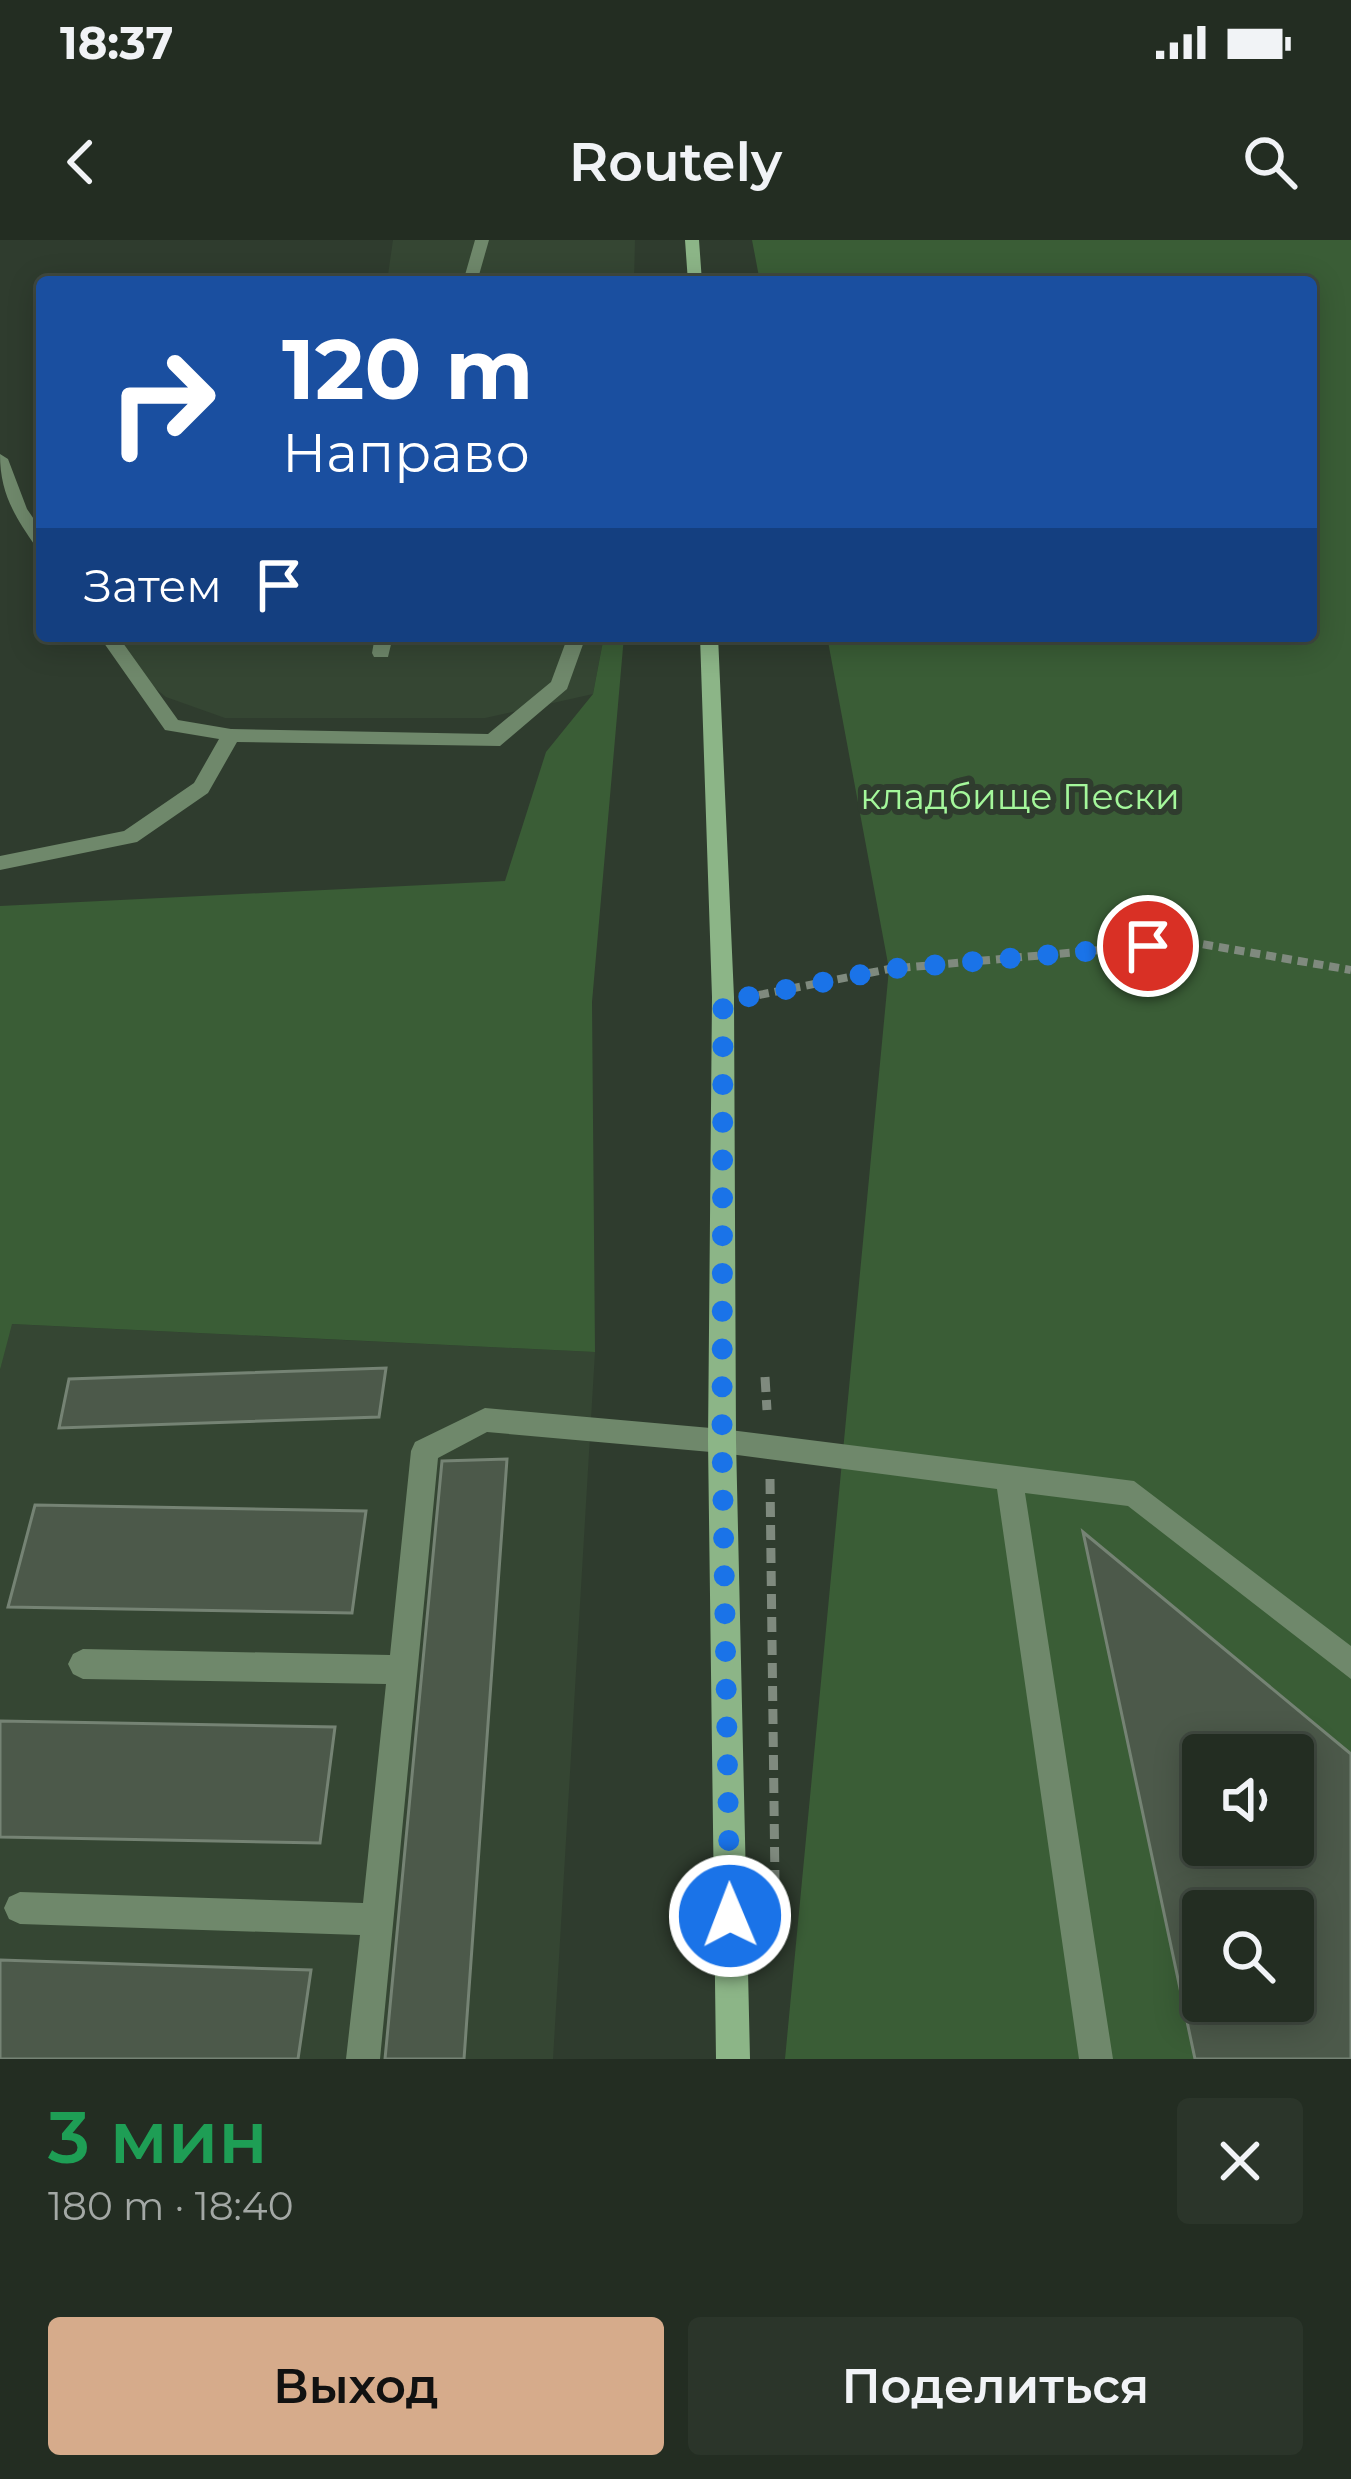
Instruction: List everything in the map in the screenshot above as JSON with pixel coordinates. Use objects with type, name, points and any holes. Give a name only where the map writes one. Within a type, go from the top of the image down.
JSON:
[{"type":"main road","points":[[692,240],[695,276]]},
{"type":"main road","points":[[709,642],[723,997],[722,1442],[733,2059]]},
{"type":"lane","points":[[472,276],[482,240]]},
{"type":"lane","points":[[0,459],[18,508],[36,534]]},
{"type":"lane","points":[[112,642],[172,725],[231,735],[493,741],[560,685],[575,642]]},
{"type":"lane","points":[[0,862],[130,837],[201,788],[231,735]]},
{"type":"lane","points":[[363,2059],[424,1450],[485,1420],[722,1442],[1135,1494],[1351,1664]]},
{"type":"lane","points":[[1009,1477],[1096,2059]]},
{"type":"lane","points":[[82,1664],[405,1670]]},
{"type":"lane","points":[[20,1908],[376,1919]]},
{"type":"path","points":[[723,997],[742,998],[890,969],[1190,942],[1351,970]]},
{"type":"shaded area","points":[[393,240],[635,240],[634,276],[388,276]]},
{"type":"shaded area","points":[[125,642],[603,642],[593,694],[485,718],[225,718],[166,697],[120,660]]},
{"type":"shaded area","points":[[11,1324],[595,1352],[553,2059],[0,2059],[0,1370]]},
{"type":"green space","name":"кладбище Пески","points":[[752,240],[1351,240],[1351,2059],[785,2059],[889,969],[828,642],[1317,642],[1317,276],[759,276]]},
{"type":"green space","points":[[603,642],[623,642],[592,1002],[595,1352],[12,1324],[0,1370],[0,906],[505,881],[546,752],[593,694]]},
{"type":"building","points":[[386,1368],[379,1417],[59,1428],[69,1379]]},
{"type":"building","points":[[507,1459],[464,2059],[385,2059],[442,1461]]},
{"type":"building","points":[[35,1505],[366,1511],[352,1613],[8,1607]]},
{"type":"building","points":[[1083,1532],[1351,1754],[1351,2059],[1195,2059],[1187,2022],[1314,2022],[1314,1890],[1182,1890],[1182,1998]]},
{"type":"building","points":[[0,1721],[335,1727],[320,1843],[0,1837]]},
{"type":"building","points":[[0,1960],[311,1970],[298,2059],[0,2059]]},
{"type":"route","points":[[730,1916],[722,1442],[723,997],[742,998],[890,969],[1148,946]]}]
